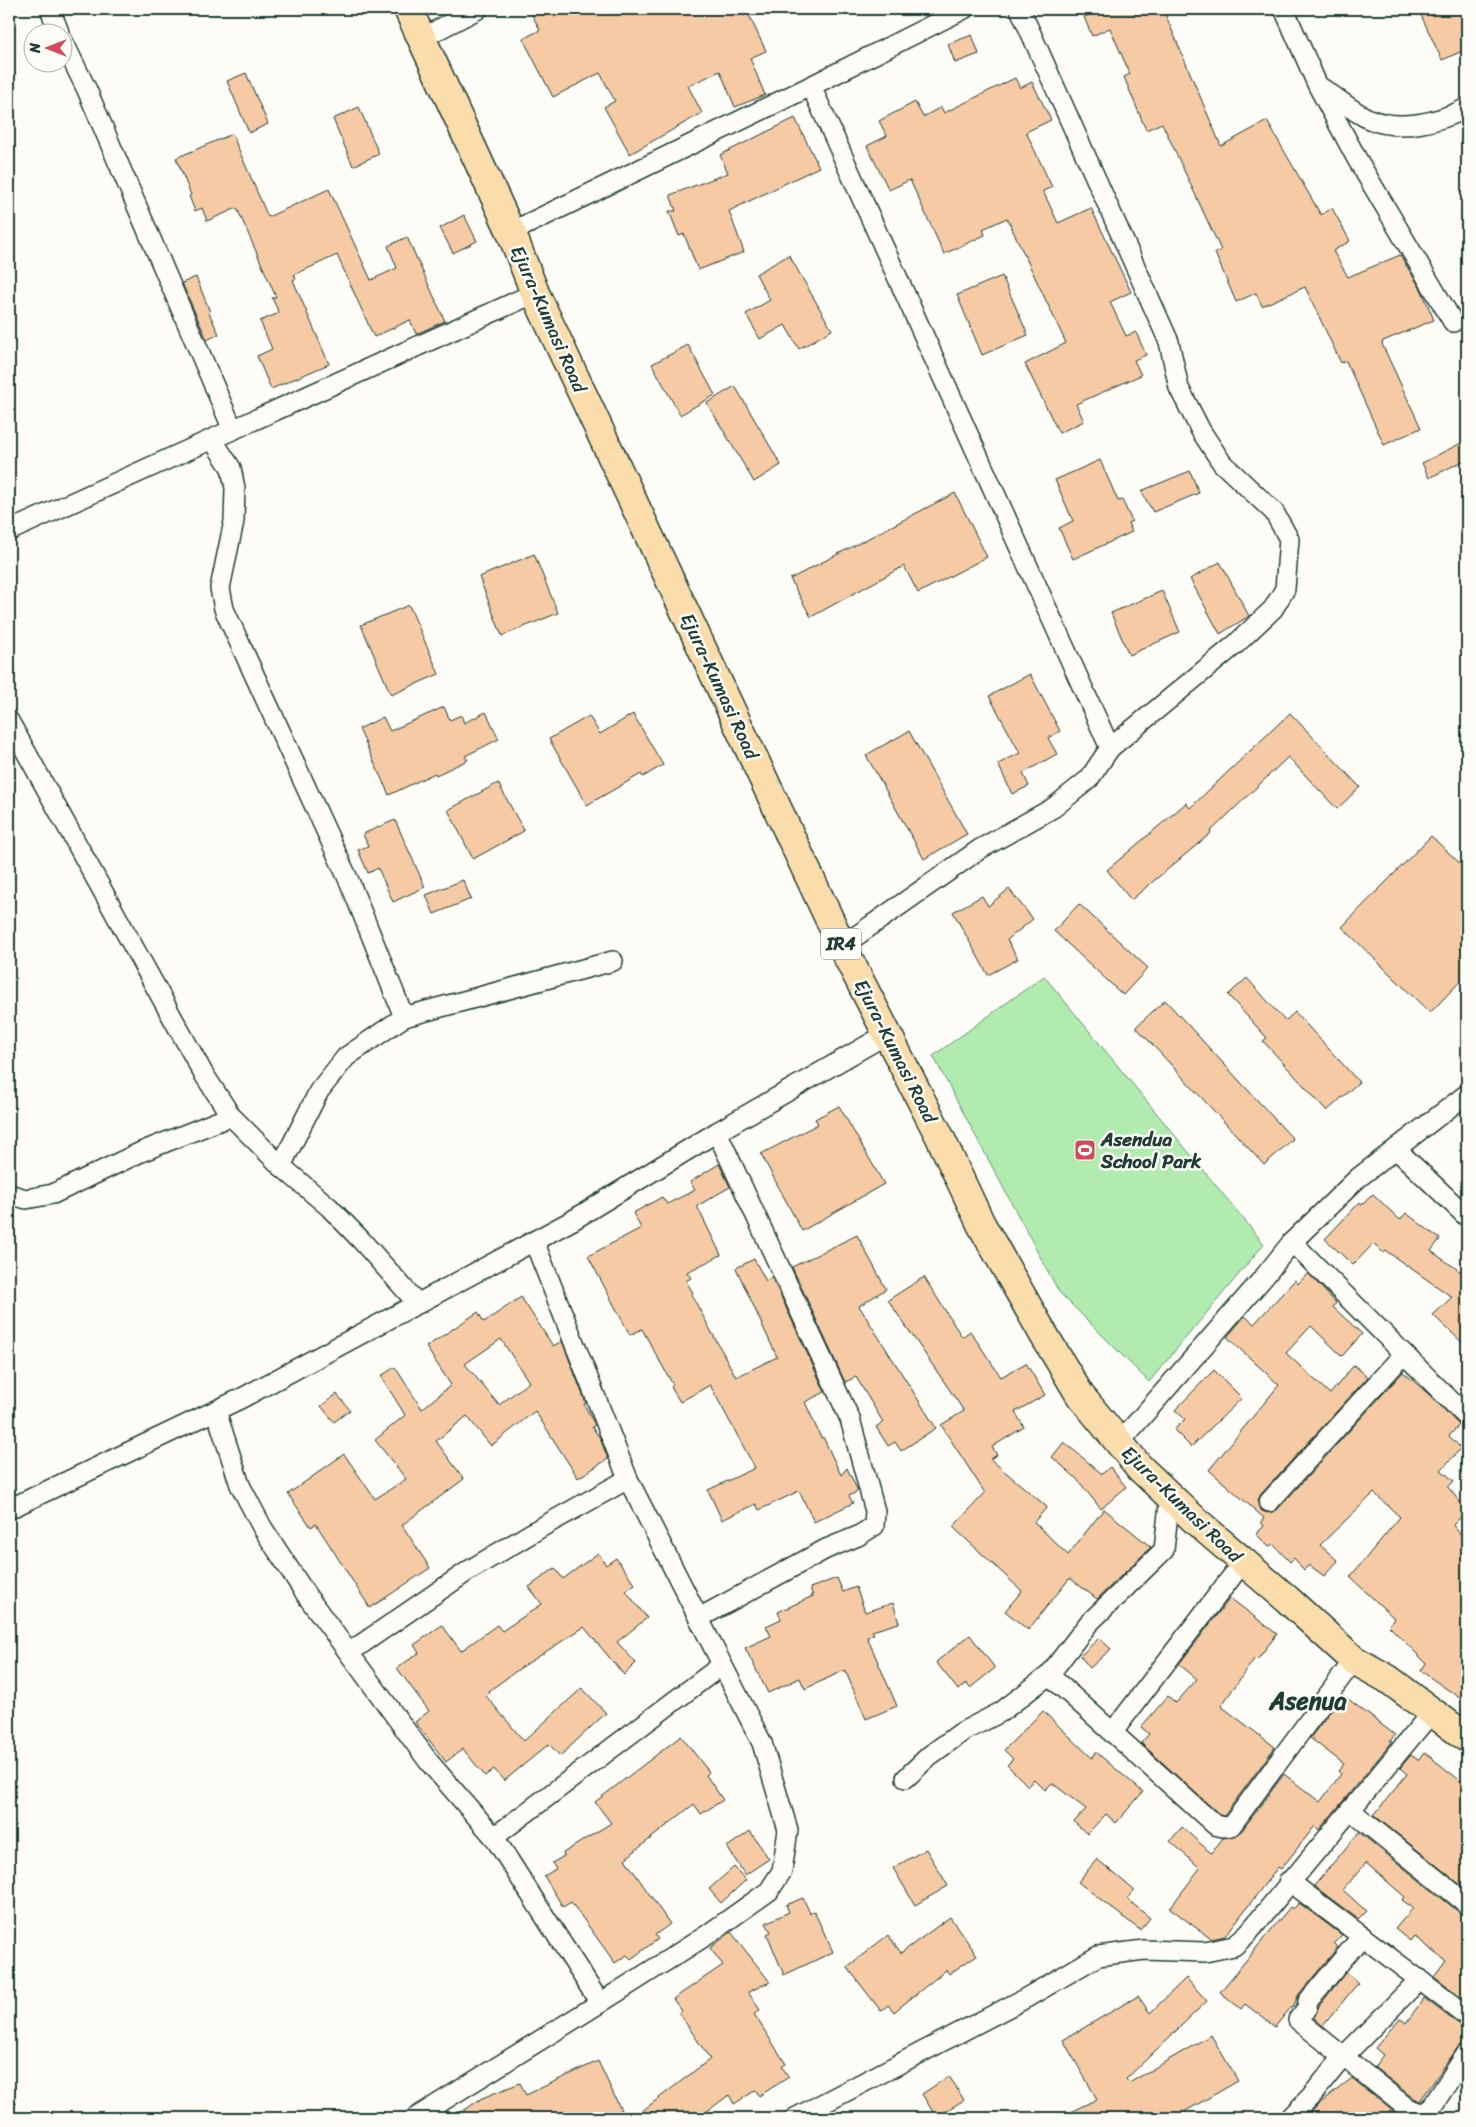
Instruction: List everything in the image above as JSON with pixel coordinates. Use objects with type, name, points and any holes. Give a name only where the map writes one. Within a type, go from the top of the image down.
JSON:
[{"type":"main road","name":"Ejura-Kumasi Road","points":[[408,9],[510,232],[535,293],[842,946],[939,1135],[982,1224],[1044,1335],[1080,1394],[1140,1468],[1197,1522],[1287,1599],[1354,1660],[1388,1679],[1467,1738]]},
{"type":"street","points":[[50,9],[55,22]]},
{"type":"street","points":[[422,38],[478,9]]},
{"type":"street","points":[[510,232],[811,86],[964,9]]},
{"type":"street","points":[[842,946],[980,849],[1053,808],[1089,779],[1110,748],[1188,686],[1273,609],[1285,589],[1289,539],[1274,512],[1222,463],[1201,431],[1179,388],[1170,342],[1020,9]]},
{"type":"street","points":[[1284,9],[1317,84],[1358,159],[1453,322]]},
{"type":"street","points":[[72,59],[87,90],[233,430]]},
{"type":"street","points":[[1317,84],[1368,118],[1390,124],[1411,124],[1445,118],[1467,108]]},
{"type":"street","points":[[811,86],[1110,748]]},
{"type":"street","points":[[9,531],[535,293]]},
{"type":"street","points":[[212,439],[232,468],[235,488],[234,521],[220,588],[224,609],[350,883],[404,1017]]},
{"type":"street","points":[[9,721],[203,1073],[232,1116],[281,1166],[335,1214],[418,1304]]},
{"type":"street","points":[[281,1166],[319,1091],[346,1057],[404,1017],[613,961]]},
{"type":"street","points":[[9,1508],[216,1411],[418,1304],[573,1220],[717,1132],[887,1034]]},
{"type":"street","points":[[1119,1443],[1264,1277],[1292,1242],[1358,1178],[1467,1094]]},
{"type":"street","points":[[9,1194],[26,1199],[53,1194],[141,1152],[232,1116]]},
{"type":"street","points":[[699,1618],[874,1526],[874,1511],[850,1418],[717,1132]]},
{"type":"street","points":[[1396,1148],[1467,1217]]},
{"type":"street","points":[[415,2118],[708,1935],[769,1891],[782,1871],[788,1830],[762,1742],[628,1479],[534,1241]]},
{"type":"street","points":[[1292,1242],[1467,1417]]},
{"type":"street","points":[[1269,1502],[1404,1354]]},
{"type":"street","points":[[216,1411],[240,1484],[262,1527],[307,1596],[429,1762],[494,1837],[600,2003]]},
{"type":"street","points":[[350,1652],[468,1571],[628,1479]]},
{"type":"street","points":[[906,1778],[929,1756],[962,1732],[1001,1712],[1049,1675],[1088,1624],[1164,1550],[1170,1495]]},
{"type":"street","points":[[1112,1733],[1243,1562]]},
{"type":"street","points":[[1049,1675],[1215,1825],[1223,1827],[1231,1826],[1354,1660]]},
{"type":"street","points":[[494,1837],[722,1665]]},
{"type":"street","points":[[795,2118],[1026,1998],[1098,1956],[1144,1950],[1204,1952],[1234,1946],[1248,1932],[1432,1712]]},
{"type":"street","points":[[1350,1810],[1467,1904]]},
{"type":"street","points":[[1289,1881],[1467,2016]]},
{"type":"street","points":[[1362,1936],[1308,2001],[1307,2008],[1298,2020],[1407,2108],[1423,2114],[1461,2076],[1467,2053]]},
{"type":"street","points":[[1290,2118],[1313,2094],[1343,2057],[1420,1979]]},
{"type":"green space","name":"Asendua School Park","points":[[1044,976],[1264,1244],[1149,1382],[1059,1292],[933,1056]]},
{"type":"building","points":[[529,9],[746,9],[766,51],[750,58],[765,95],[735,107],[720,71],[688,86],[702,113],[630,154],[604,107],[615,101],[600,73],[553,97],[523,39],[540,30]]},
{"type":"building","points":[[1103,9],[1163,9],[1221,146],[1267,121],[1321,215],[1332,208],[1350,241],[1333,251],[1348,277],[1400,255],[1422,291],[1434,320],[1383,341],[1382,344],[1421,428],[1384,445],[1346,361],[1341,363],[1305,287],[1262,306],[1256,293],[1236,302],[1215,253],[1221,250],[1162,123],[1146,130],[1124,77],[1130,74],[1110,28],[1092,36],[1084,17]]},
{"type":"building","points":[[1418,9],[1467,9],[1467,49],[1442,60]]},
{"type":"building","points":[[972,35],[979,54],[955,63],[948,44]]},
{"type":"building","points":[[246,73],[268,124],[249,133],[227,81]]},
{"type":"building","points":[[1015,78],[1020,88],[1032,82],[1051,120],[1026,132],[1052,187],[1043,191],[1058,223],[1091,208],[1131,292],[1110,302],[1126,336],[1136,332],[1146,355],[1134,360],[1141,375],[1076,404],[1084,421],[1059,433],[1025,364],[1066,343],[1007,218],[983,229],[985,235],[944,254],[910,180],[889,190],[867,146],[887,136],[879,121],[915,102],[923,117],[941,107],[944,113]]},
{"type":"building","points":[[359,107],[379,154],[353,166],[333,119]]},
{"type":"building","points":[[795,118],[819,167],[729,211],[744,252],[698,270],[684,234],[679,236],[669,211],[676,211],[670,195],[728,173],[720,155]]},
{"type":"building","points":[[232,134],[268,217],[329,189],[371,280],[397,268],[388,246],[407,237],[445,321],[416,334],[410,320],[374,337],[337,255],[294,275],[296,279],[293,280],[329,364],[271,389],[257,356],[272,349],[260,321],[279,313],[272,298],[276,297],[237,208],[207,221],[202,208],[195,211],[189,196],[191,195],[176,158]]},
{"type":"building","points":[[464,215],[477,241],[453,253],[440,228]]},
{"type":"building","points":[[789,255],[832,330],[799,349],[785,325],[760,339],[746,314],[770,300],[756,274]]},
{"type":"building","points":[[1002,276],[1028,335],[982,355],[957,295]]},
{"type":"building","points":[[196,277],[219,334],[207,340],[182,283]]},
{"type":"building","points":[[688,345],[715,395],[680,415],[652,364]]},
{"type":"building","points":[[735,386],[781,465],[754,482],[707,403]]},
{"type":"building","points":[[1467,440],[1467,459],[1429,478],[1422,463]]},
{"type":"building","points":[[1100,460],[1118,501],[1122,500],[1132,521],[1128,523],[1132,532],[1073,559],[1059,528],[1073,521],[1055,480]]},
{"type":"building","points":[[1190,471],[1199,493],[1153,512],[1141,491]]},
{"type":"building","points":[[955,493],[987,557],[918,593],[904,566],[811,617],[790,579]]},
{"type":"building","points":[[534,554],[558,613],[502,636],[479,577]]},
{"type":"building","points":[[1220,562],[1249,616],[1220,634],[1190,579]]},
{"type":"building","points":[[1162,591],[1180,632],[1129,655],[1111,613]]},
{"type":"building","points":[[409,605],[439,674],[391,695],[361,625]]},
{"type":"building","points":[[1030,674],[1060,731],[1048,738],[1057,754],[1023,773],[1029,786],[1012,794],[998,764],[1020,753],[989,696]]},
{"type":"building","points":[[444,707],[450,720],[461,715],[464,723],[486,712],[499,739],[465,756],[468,760],[389,795],[359,729],[383,717],[390,731]]},
{"type":"building","points":[[1290,713],[1360,787],[1337,809],[1288,757],[1211,833],[1131,900],[1107,870],[1186,803],[1190,808]]},
{"type":"building","points":[[633,714],[663,765],[643,777],[641,774],[587,805],[549,739],[589,716],[600,734]]},
{"type":"building","points":[[909,731],[967,834],[924,859],[866,755]]},
{"type":"building","points":[[498,783],[524,831],[473,859],[448,810]]},
{"type":"building","points":[[395,820],[425,887],[393,902],[378,868],[368,873],[358,850],[368,846],[363,834]]},
{"type":"building","points":[[1431,836],[1467,870],[1467,974],[1430,1013],[1342,927]]},
{"type":"building","points":[[463,880],[471,899],[434,914],[426,895]]},
{"type":"building","points":[[1009,889],[1033,919],[1007,940],[1018,959],[988,975],[953,912],[982,896],[988,906]]},
{"type":"building","points":[[1079,904],[1148,968],[1123,995],[1054,931]]},
{"type":"building","points":[[1247,978],[1285,1021],[1295,1012],[1359,1082],[1327,1111],[1263,1041],[1267,1038],[1228,995]]},
{"type":"building","points":[[1165,1000],[1293,1139],[1264,1165],[1136,1027]]},
{"type":"building","points":[[839,1106],[884,1184],[802,1231],[761,1154],[818,1124],[815,1119]]},
{"type":"building","points":[[719,1164],[730,1187],[697,1206],[721,1255],[687,1272],[691,1278],[686,1281],[693,1293],[691,1294],[736,1377],[777,1357],[736,1268],[754,1259],[766,1281],[772,1277],[825,1392],[805,1402],[821,1438],[823,1437],[841,1475],[847,1468],[858,1491],[849,1496],[853,1503],[814,1522],[799,1491],[759,1510],[756,1504],[722,1520],[708,1490],[755,1468],[710,1385],[680,1402],[671,1387],[673,1385],[642,1329],[630,1335],[588,1256],[641,1228],[633,1213],[662,1197],[667,1204],[695,1190],[690,1182]]},
{"type":"building","points":[[1373,1194],[1400,1220],[1406,1213],[1440,1239],[1431,1251],[1467,1276],[1467,1347],[1433,1315],[1452,1297],[1373,1244],[1353,1265],[1325,1239],[1360,1202],[1362,1205]]},
{"type":"building","points":[[857,1235],[886,1289],[859,1306],[936,1428],[901,1451],[895,1442],[888,1446],[876,1427],[883,1422],[856,1377],[845,1382],[792,1267]]},
{"type":"building","points":[[1308,1273],[1336,1303],[1333,1307],[1362,1334],[1342,1356],[1311,1326],[1286,1353],[1330,1394],[1354,1365],[1368,1377],[1261,1494],[1258,1506],[1267,1513],[1277,1510],[1403,1372],[1433,1398],[1459,1425],[1449,1436],[1461,1448],[1441,1470],[1454,1481],[1448,1487],[1467,1511],[1453,1525],[1467,1543],[1467,1691],[1461,1699],[1421,1671],[1426,1663],[1388,1625],[1395,1619],[1350,1577],[1400,1517],[1374,1493],[1320,1545],[1338,1561],[1324,1576],[1309,1565],[1304,1570],[1294,1558],[1290,1562],[1273,1544],[1269,1547],[1256,1534],[1264,1526],[1261,1522],[1264,1518],[1209,1470],[1279,1385],[1227,1337],[1245,1316],[1254,1324],[1295,1280],[1298,1284]]},
{"type":"building","points":[[924,1277],[962,1337],[970,1331],[1001,1377],[1026,1363],[1045,1395],[1015,1412],[1024,1427],[992,1447],[997,1455],[990,1459],[1047,1507],[1034,1522],[1068,1555],[1104,1509],[1151,1547],[1097,1599],[1069,1579],[1028,1630],[1005,1611],[1022,1591],[953,1527],[985,1493],[941,1425],[964,1411],[888,1300]]},
{"type":"building","points":[[521,1297],[553,1346],[562,1341],[586,1403],[584,1404],[595,1425],[592,1427],[600,1438],[608,1459],[578,1478],[535,1411],[491,1446],[467,1416],[436,1441],[464,1479],[402,1525],[430,1568],[370,1608],[316,1524],[311,1527],[288,1494],[344,1454],[375,1499],[406,1479],[375,1440],[405,1415],[381,1376],[395,1367],[422,1409],[451,1385],[426,1347],[478,1312],[484,1322]],"holes":[[[501,1339],[529,1382],[499,1405],[465,1364]]]},
{"type":"building","points":[[1214,1370],[1242,1398],[1191,1447],[1174,1430],[1185,1419],[1175,1410]]},
{"type":"building","points":[[337,1394],[350,1410],[334,1422],[321,1406]]},
{"type":"building","points":[[1064,1442],[1102,1474],[1110,1467],[1126,1487],[1101,1509],[1076,1478],[1052,1457]]},
{"type":"building","points":[[598,1553],[606,1565],[616,1558],[635,1584],[626,1591],[647,1618],[617,1642],[636,1663],[624,1675],[584,1627],[519,1669],[489,1691],[486,1696],[524,1741],[582,1688],[606,1713],[560,1756],[549,1744],[504,1781],[494,1769],[485,1776],[463,1749],[446,1762],[415,1722],[429,1711],[397,1668],[419,1653],[414,1645],[442,1625],[461,1651],[497,1625],[502,1631],[542,1604],[529,1587],[555,1568],[563,1579]]},
{"type":"building","points":[[837,1578],[843,1592],[856,1587],[865,1612],[893,1603],[899,1623],[872,1631],[874,1634],[867,1637],[897,1706],[866,1719],[845,1670],[805,1689],[800,1678],[768,1693],[745,1648],[771,1636],[766,1626],[781,1619],[778,1612],[813,1596],[810,1588]]},
{"type":"building","points":[[1230,1598],[1277,1634],[1257,1660],[1255,1658],[1221,1706],[1275,1747],[1224,1816],[1220,1815],[1141,1743],[1149,1734],[1141,1727],[1168,1696],[1176,1703],[1197,1679],[1179,1664]]},
{"type":"building","points":[[970,1635],[995,1668],[970,1688],[966,1683],[958,1690],[936,1662]]},
{"type":"building","points":[[1099,1638],[1111,1649],[1090,1668],[1080,1656]]},
{"type":"building","points":[[1343,1695],[1395,1735],[1390,1741],[1392,1742],[1319,1830],[1315,1826],[1281,1869],[1278,1867],[1225,1936],[1211,1939],[1170,1908],[1200,1868],[1170,1841],[1182,1827],[1211,1853],[1223,1838],[1233,1837],[1240,1833],[1284,1774],[1320,1802],[1341,1774],[1338,1771],[1344,1764],[1310,1738]]},
{"type":"building","points":[[1043,1711],[1092,1758],[1096,1752],[1143,1792],[1116,1823],[1106,1814],[1087,1834],[1074,1822],[1086,1809],[1052,1783],[1045,1790],[1034,1779],[1028,1786],[1007,1765],[1013,1759],[1004,1750]]},
{"type":"building","points":[[681,1736],[709,1772],[706,1775],[723,1800],[701,1814],[694,1804],[625,1859],[670,1924],[655,1935],[658,1939],[631,1959],[627,1955],[615,1963],[571,1902],[563,1907],[544,1876],[556,1869],[552,1863],[564,1856],[563,1853],[611,1823],[595,1802]]},
{"type":"building","points":[[1424,1752],[1467,1786],[1467,1890],[1374,1815],[1407,1774],[1400,1768],[1411,1755],[1418,1760]]},
{"type":"building","points":[[750,1831],[769,1859],[745,1875],[727,1847]]},
{"type":"building","points":[[1359,1832],[1460,1913],[1467,1915],[1467,2002],[1434,1977],[1446,1961],[1414,1936],[1410,1941],[1395,1929],[1413,1908],[1402,1900],[1405,1897],[1366,1863],[1343,1890],[1366,1911],[1358,1919],[1314,1886]]},
{"type":"building","points":[[926,1849],[948,1886],[915,1905],[893,1868]]},
{"type":"building","points":[[1097,1859],[1134,1890],[1127,1899],[1150,1918],[1140,1930],[1078,1882]]},
{"type":"building","points":[[734,1867],[746,1880],[721,1903],[709,1889]]},
{"type":"building","points":[[803,1898],[810,1913],[814,1911],[833,1952],[784,1975],[767,1934],[771,1932],[766,1923],[789,1912],[786,1905]]},
{"type":"building","points":[[1299,1903],[1342,1935],[1334,1943],[1338,1947],[1299,1994],[1293,2007],[1275,2027],[1245,2004],[1241,2009],[1220,1992],[1290,1907],[1293,1909]]},
{"type":"building","points":[[950,1917],[977,1955],[949,1974],[946,1970],[894,2012],[888,2005],[881,2011],[847,1967],[888,1935],[901,1953]]},
{"type":"building","points":[[731,1932],[770,1982],[748,1992],[760,2010],[754,2014],[786,2064],[782,2067],[789,2077],[759,2096],[756,2090],[734,2104],[729,2095],[698,2118],[633,2118],[710,2059],[679,2013],[682,2011],[673,1999],[723,1965],[710,1948]]},
{"type":"building","points":[[1346,1972],[1358,1983],[1323,2026],[1314,2018],[1319,2006]]},
{"type":"building","points":[[1186,1978],[1207,2001],[1126,2079],[1129,2083],[1211,2035],[1238,2081],[1184,2112],[1188,2118],[1058,2118],[1097,2099],[1063,2040],[1138,1996],[1150,2013]]},
{"type":"building","points":[[1424,1998],[1460,2025],[1467,2027],[1467,2042],[1458,2047],[1420,2101],[1413,2098],[1374,2067],[1383,2055],[1375,2048],[1400,2018],[1406,2023]]},
{"type":"building","points":[[598,2061],[621,2110],[602,2118],[453,2118],[482,2098],[520,2083],[526,2095]]},
{"type":"building","points":[[949,2076],[964,2100],[936,2117],[922,2094]]},
{"type":"building","points":[[1352,2078],[1400,2117],[1402,2118],[1305,2118]]},
{"type":"place","name":"Asendua School Park","points":[[1085,1150]]},
{"type":"district","name":"Asenua","points":[[1308,1701]]}]
